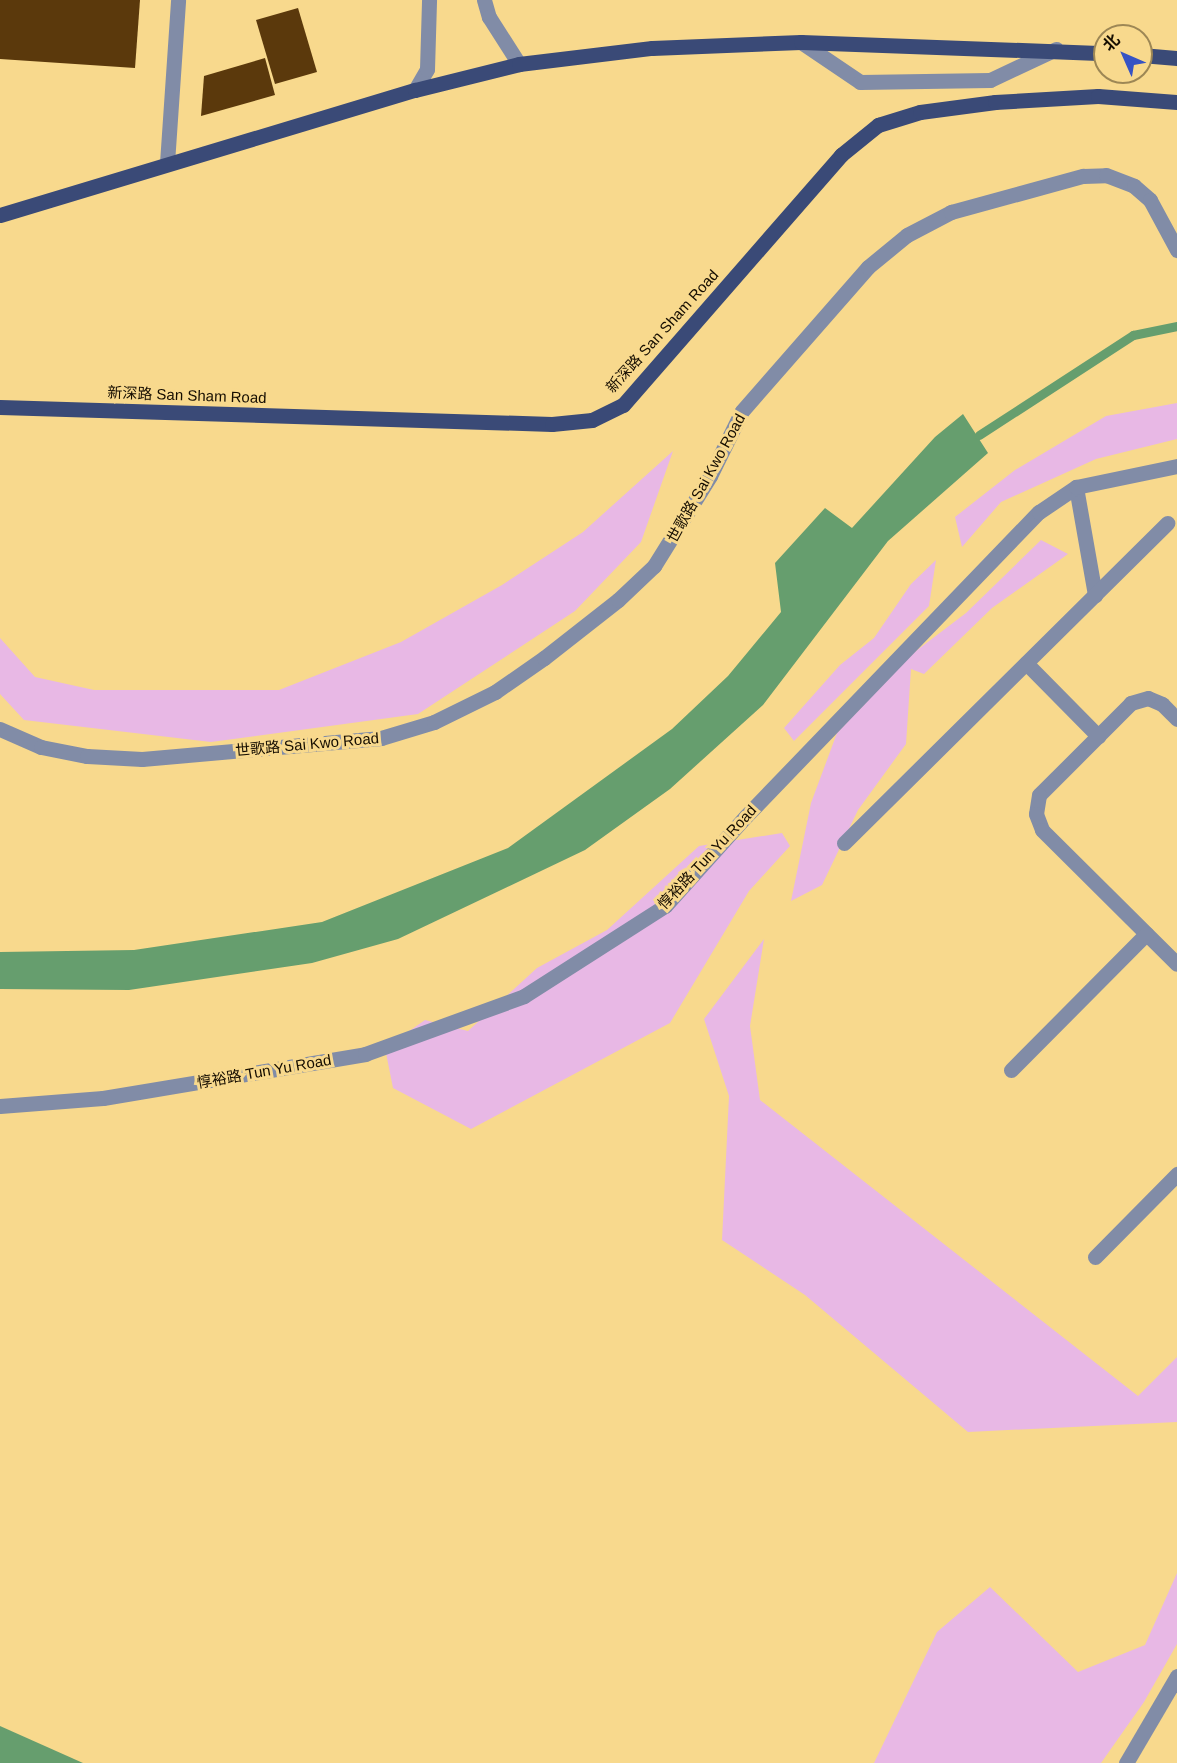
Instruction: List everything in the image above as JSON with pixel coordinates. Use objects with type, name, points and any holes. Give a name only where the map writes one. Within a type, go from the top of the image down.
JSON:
[{"type":"main road","points":[[0,215],[415,90],[519,64],[652,48],[801,42],[1093,52]]},
{"type":"main road","points":[[1153,56],[1177,58]]},
{"type":"main road","name":"新深路 San Sham Road","points":[[0,407],[552,424],[592,420],[623,405],[841,155],[878,125],[920,112],[995,102],[1098,96],[1177,102]]},
{"type":"street","points":[[167,163],[178,0]]},
{"type":"street","points":[[415,90],[427,69],[429,0]]},
{"type":"street","points":[[484,0],[489,16],[519,64]]},
{"type":"street","points":[[801,42],[860,82],[990,80],[1056,49]]},
{"type":"street","name":"世歌路 Sai Kwo Road","points":[[0,729],[41,747],[87,756],[142,759],[381,738],[434,722],[495,692],[544,658],[618,600],[654,566],[705,485],[742,411],[868,267],[907,234],[951,212],[1083,176],[1119,178],[1150,200],[1162,218],[1177,250]]},
{"type":"street","name":"惇裕路 Tun Yu Road","points":[[0,1106],[103,1098],[364,1054],[524,996],[665,906],[1008,540],[1039,512],[1076,487],[1177,466]]},
{"type":"street","points":[[1076,487],[1095,595]]},
{"type":"street","points":[[844,843],[1167,523]]},
{"type":"street","points":[[1026,663],[1098,736]]},
{"type":"street","points":[[1177,719],[1162,704],[1148,698],[1131,703],[1039,795],[1036,814],[1042,830],[1177,964]]},
{"type":"street","points":[[1011,1070],[1146,934]]},
{"type":"street","points":[[1095,1257],[1177,1174]]},
{"type":"street","points":[[1126,1763],[1177,1676]]},
{"type":"shaded area","points":[[1177,403],[1177,439],[1096,459],[1001,502],[962,547],[955,517],[1015,470],[1106,416]]},
{"type":"shaded area","points":[[963,414],[988,453],[888,541],[763,705],[670,789],[585,850],[398,939],[312,963],[129,990],[0,989],[0,952],[134,950],[322,922],[508,848],[672,729],[728,676],[781,612],[775,563],[825,508],[852,528],[935,437]]},
{"type":"shaded area","points":[[673,451],[641,542],[575,611],[418,714],[211,742],[24,720],[0,694],[0,638],[35,677],[94,690],[279,690],[401,642],[502,585],[583,532]]},
{"type":"shaded area","points":[[1041,540],[1068,554],[992,608],[924,674],[911,669],[906,744],[858,810],[822,885],[791,901],[811,803],[837,733],[912,654],[966,613]]},
{"type":"shaded area","points":[[936,560],[929,606],[794,741],[784,728],[840,665],[874,638],[911,584]]},
{"type":"shaded area","points":[[782,833],[790,846],[749,891],[670,1023],[471,1129],[393,1088],[385,1048],[425,1020],[468,1031],[537,968],[607,930],[699,846]]},
{"type":"shaded area","points":[[764,939],[750,1026],[760,1100],[1138,1396],[1177,1357],[1177,1422],[968,1432],[805,1295],[722,1240],[729,1096],[704,1019]]},
{"type":"shaded area","points":[[1177,1573],[1177,1644],[1144,1702],[1101,1763],[874,1763],[937,1632],[990,1587],[1078,1672],[1145,1645]]},
{"type":"shaded area","points":[[0,1726],[83,1763],[0,1763]]},
{"type":"building","points":[[0,0],[140,0],[135,68],[0,59]]},
{"type":"building","points":[[298,8],[317,72],[275,84],[256,20]]},
{"type":"building","points":[[265,58],[275,95],[201,116],[204,76]]},
{"type":"waterway","points":[[979,435],[1133,335],[1177,326]]}]
